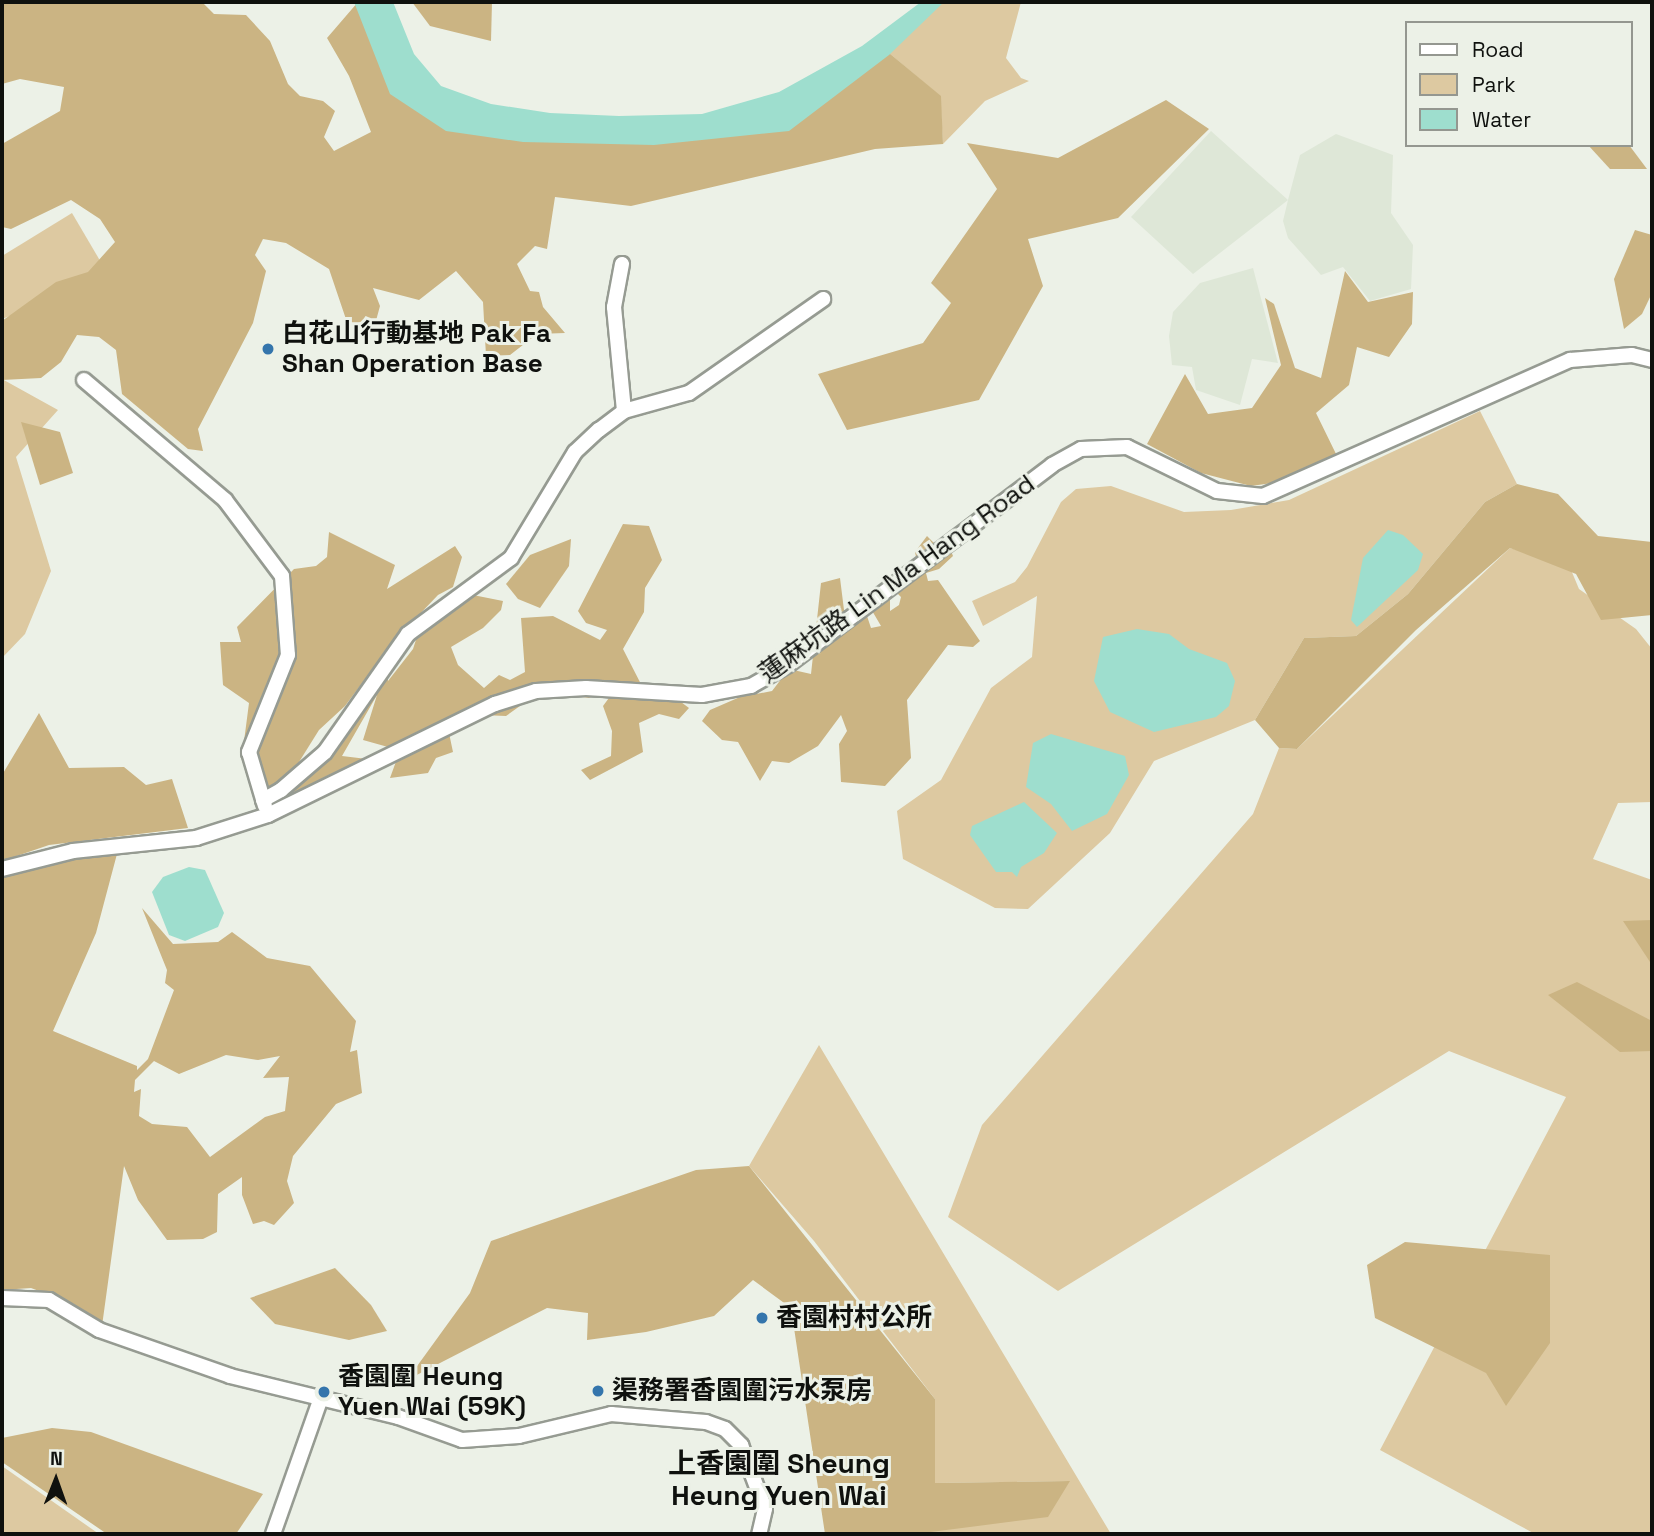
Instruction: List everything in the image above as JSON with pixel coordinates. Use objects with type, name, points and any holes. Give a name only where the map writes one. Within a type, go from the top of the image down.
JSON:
[{"type":"street","points":[[622,264],[614,307],[624,411]]},
{"type":"street","points":[[263,800],[281,790],[325,752],[408,634],[511,558],[575,452],[624,411],[689,393],[822,299]]},
{"type":"street","name":"蓮麻坑路 Lin Ma Hang Road","points":[[2,869],[61,853],[195,838],[268,815],[520,695],[569,687],[713,694],[760,682],[1052,465],[1081,449],[1127,447],[1217,491],[1263,496],[1287,489],[1570,359],[1632,355],[1652,360]]},
{"type":"street","points":[[84,380],[225,500],[282,576],[288,655],[249,752],[268,815]]},
{"type":"street","points":[[2,1298],[49,1300],[108,1333],[230,1376],[321,1398],[470,1442],[519,1436],[611,1414],[706,1422],[725,1429],[741,1445],[765,1509],[759,1534]]},
{"type":"street","points":[[273,1534],[321,1398]]},
{"type":"shaded area","points":[[2,2],[202,2],[214,14],[246,15],[270,41],[288,84],[300,96],[323,101],[335,111],[324,137],[334,151],[371,132],[349,76],[327,38],[358,2],[462,121],[790,116],[883,48],[941,96],[943,144],[875,149],[631,206],[555,197],[547,249],[535,246],[517,264],[530,291],[539,292],[543,307],[565,333],[537,334],[510,355],[486,356],[483,302],[456,271],[419,300],[373,288],[380,306],[374,328],[351,334],[329,269],[286,243],[263,239],[255,255],[266,271],[253,323],[198,429],[203,451],[188,449],[122,394],[116,350],[99,337],[77,335],[61,362],[41,378],[2,380],[2,321],[56,282],[88,272],[115,242],[100,219],[71,200],[11,229],[2,227],[2,144],[60,111],[64,87],[20,79],[2,84]]},
{"type":"shaded area","points":[[412,2],[492,2],[491,41],[430,26]]},
{"type":"shaded area","points":[[1166,100],[1209,129],[1118,218],[1028,239],[1043,286],[979,400],[847,430],[818,374],[923,343],[951,303],[931,283],[997,189],[967,143],[1058,158]]},
{"type":"shaded area","points":[[1211,131],[1288,200],[1193,274],[1131,217]]},
{"type":"shaded area","points":[[1336,134],[1393,155],[1391,213],[1413,245],[1411,289],[1370,301],[1343,267],[1321,275],[1288,238],[1283,221],[1300,155]]},
{"type":"shaded area","points":[[1590,147],[1630,147],[1647,169],[1610,169]]},
{"type":"shaded area","points":[[1635,230],[1652,235],[1652,293],[1642,314],[1624,329],[1614,279]]},
{"type":"shaded area","points":[[1253,268],[1278,363],[1252,359],[1240,405],[1196,390],[1192,367],[1172,365],[1169,336],[1173,312],[1200,283]]},
{"type":"shaded area","points":[[1345,271],[1368,302],[1413,292],[1412,324],[1389,357],[1357,347],[1349,385],[1316,413],[1338,458],[1286,481],[1251,486],[1201,473],[1147,444],[1185,374],[1208,414],[1252,408],[1281,365],[1265,298],[1274,304],[1295,368],[1321,378]]},
{"type":"shaded area","points":[[21,422],[60,432],[73,473],[40,485]]},
{"type":"shaded area","points":[[1517,484],[1558,494],[1598,536],[1652,542],[1652,615],[1601,620],[1576,574],[1510,548],[1416,630],[1297,749],[1279,748],[1255,720],[1304,638],[1356,636],[1408,594],[1485,502]]},
{"type":"shaded area","points":[[623,524],[649,526],[662,560],[645,588],[644,612],[623,649],[644,690],[669,693],[689,708],[679,719],[659,714],[639,723],[643,752],[590,780],[581,770],[611,756],[612,731],[603,706],[620,683],[589,698],[541,691],[506,716],[481,715],[449,733],[453,752],[436,758],[428,773],[390,778],[398,756],[388,747],[363,740],[377,695],[342,756],[367,759],[272,803],[313,761],[361,694],[388,672],[388,681],[413,649],[423,618],[458,592],[503,601],[501,610],[483,628],[451,647],[458,665],[484,688],[499,675],[510,680],[525,672],[521,618],[553,616],[600,640],[607,630],[586,623],[578,611]]},
{"type":"shaded area","points":[[329,532],[395,565],[387,589],[455,546],[462,557],[453,587],[438,595],[392,643],[345,706],[319,730],[289,778],[269,787],[243,749],[249,703],[223,685],[220,642],[241,642],[237,627],[294,569],[316,566],[327,557]]},
{"type":"shaded area","points":[[927,536],[938,547],[947,541],[953,556],[939,569],[926,573],[928,581],[938,580],[980,641],[973,647],[948,645],[907,700],[911,758],[885,786],[841,782],[839,744],[847,731],[841,715],[818,746],[789,763],[772,761],[760,781],[738,742],[722,740],[702,721],[710,710],[740,697],[772,691],[789,669],[811,674],[821,583],[840,578],[844,610],[866,613],[871,628],[881,626],[864,597],[879,586],[890,600],[890,611],[899,605],[901,597],[888,584],[918,567],[915,552]]},
{"type":"shaded area","points":[[571,539],[569,566],[540,608],[518,599],[506,584],[530,555]]},
{"type":"shaded area","points":[[39,713],[69,768],[124,767],[146,785],[172,779],[188,828],[49,845],[2,861],[2,775]]},
{"type":"shaded area","points":[[117,854],[96,933],[53,1031],[137,1066],[137,1070],[148,1059],[174,990],[165,983],[167,970],[142,908],[173,944],[218,942],[232,932],[267,958],[310,966],[356,1021],[350,1052],[357,1050],[362,1093],[336,1104],[293,1156],[287,1181],[294,1203],[274,1225],[264,1221],[253,1224],[242,1195],[242,1177],[218,1194],[217,1232],[203,1239],[167,1240],[138,1200],[124,1166],[102,1326],[74,1304],[31,1288],[2,1290],[2,877],[46,862]],"holes":[[[226,1055],[258,1060],[280,1056],[263,1078],[289,1077],[285,1111],[265,1117],[210,1157],[187,1127],[152,1124],[139,1116],[141,1089],[134,1092],[135,1080],[154,1061],[179,1074]]]},
{"type":"shaded area","points":[[1652,920],[1652,965],[1623,921]]},
{"type":"shaded area","points":[[1577,982],[1652,1021],[1652,1051],[1620,1052],[1548,995]]},
{"type":"shaded area","points":[[749,1166],[935,1399],[935,1483],[1070,1481],[1048,1517],[915,1534],[825,1534],[791,1308],[753,1280],[714,1316],[646,1332],[587,1340],[588,1313],[547,1308],[407,1380],[470,1293],[491,1241],[696,1170]]},
{"type":"shaded area","points":[[1405,1242],[1550,1255],[1550,1343],[1506,1406],[1486,1373],[1375,1318],[1367,1265]]},
{"type":"shaded area","points":[[335,1268],[371,1305],[387,1331],[349,1340],[275,1324],[250,1298]]},
{"type":"shaded area","points":[[52,1428],[91,1432],[263,1494],[236,1534],[107,1534],[2,1462],[2,1438]]},
{"type":"green space","points":[[934,2],[1021,2],[1006,58],[1021,78],[1029,81],[985,101],[943,144],[940,96],[883,48]]},
{"type":"green space","points":[[72,213],[102,264],[77,289],[2,319],[2,256]]},
{"type":"green space","points":[[2,379],[58,410],[16,457],[51,571],[25,634],[2,658]]},
{"type":"green space","points":[[1480,411],[1517,484],[1485,502],[1408,594],[1356,636],[1304,638],[1255,720],[1154,761],[1110,833],[1028,909],[995,908],[903,859],[897,811],[941,780],[991,688],[1032,657],[1037,596],[983,626],[972,601],[1015,582],[1027,567],[1061,502],[1076,489],[1111,486],[1184,512],[1231,510],[1289,500]]},
{"type":"green space","points":[[1510,548],[1569,565],[1579,589],[1636,629],[1652,649],[1652,802],[1618,803],[1593,859],[1652,880],[1652,1534],[1535,1534],[1380,1450],[1566,1097],[1449,1051],[1058,1291],[948,1217],[982,1125],[1253,814],[1279,748],[1297,749]]},
{"type":"green space","points":[[819,1045],[1111,1534],[912,1534],[1069,1481],[935,1483],[935,1399],[814,1241],[749,1166]]},
{"type":"green space","points":[[2,1466],[99,1534],[2,1534]]},
{"type":"water","points":[[354,2],[393,2],[414,54],[441,86],[491,104],[550,113],[619,116],[702,114],[779,92],[862,46],[921,2],[944,2],[889,55],[789,131],[654,145],[523,142],[446,131],[390,94]]},
{"type":"water","points":[[1388,530],[1403,535],[1423,554],[1418,570],[1357,627],[1351,620],[1363,558]]},
{"type":"water","points":[[1137,629],[1169,634],[1189,649],[1227,663],[1235,681],[1229,706],[1216,717],[1154,732],[1110,712],[1094,681],[1103,637]]},
{"type":"water","points":[[1051,734],[1125,756],[1129,775],[1107,814],[1072,831],[1051,804],[1026,787],[1033,743]]},
{"type":"water","points":[[1024,802],[1057,833],[1044,853],[1021,867],[1017,877],[1012,872],[996,872],[970,835],[972,826]]},
{"type":"water","points":[[189,867],[205,870],[224,913],[218,927],[185,941],[169,935],[152,892],[163,877]]},
{"type":"place","name":"白花山行動基地 Pak Fa Shan Operation Base","points":[[268,349]]},
{"type":"place","name":"香園村村公所","points":[[762,1318]]},
{"type":"place","name":"渠務署香園圍污水泵房","points":[[598,1391]]},
{"type":"place","name":"香園圍 Heung Yuen Wai (59K)","points":[[324,1392]]},
{"type":"district","name":"上香園圍 Sheung Heung Yuen Wai","points":[[779,1479]]}]
